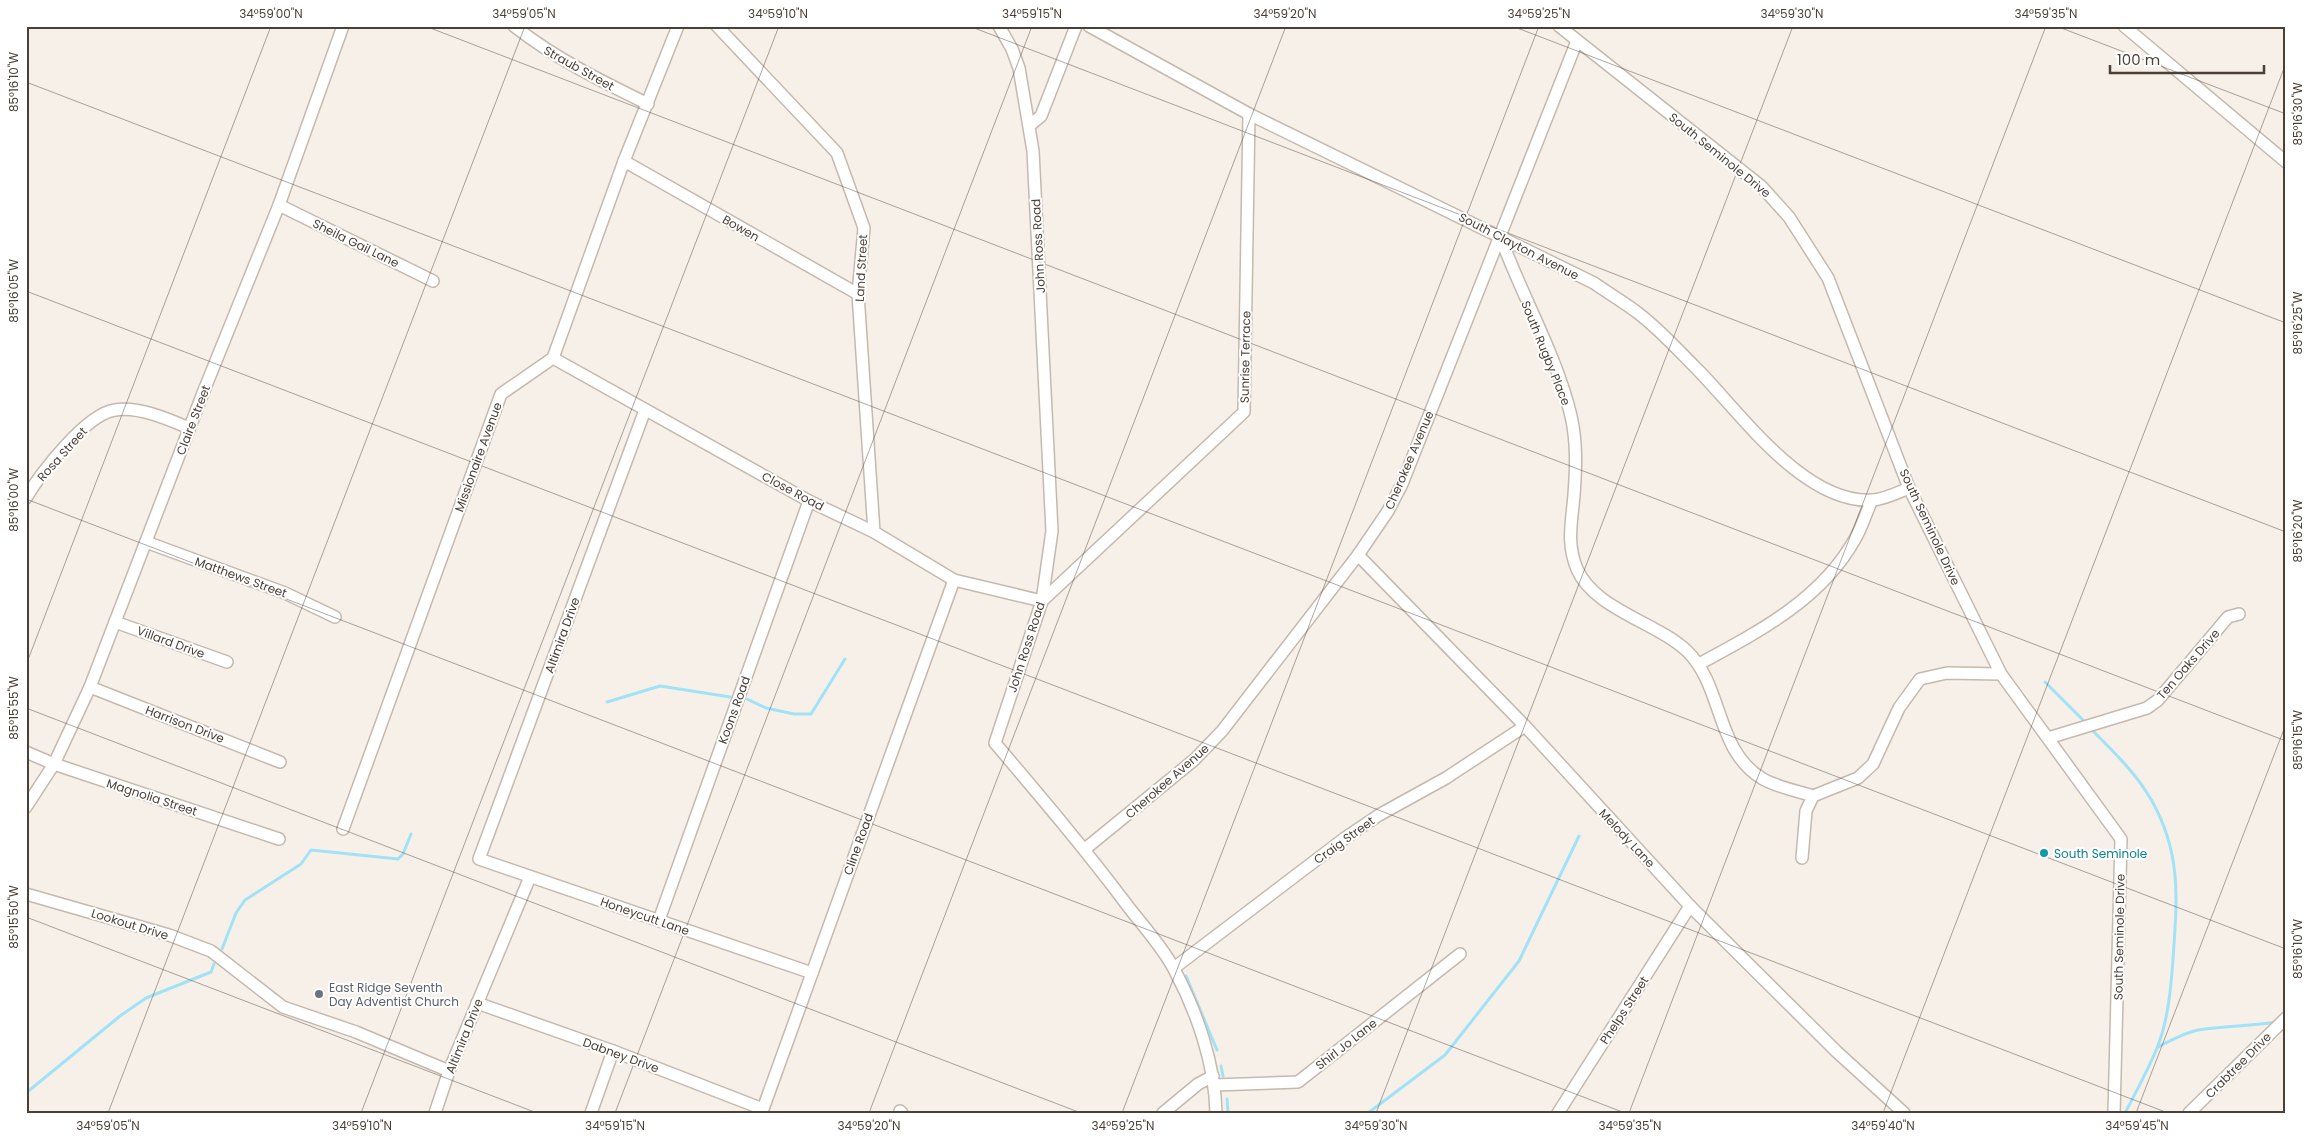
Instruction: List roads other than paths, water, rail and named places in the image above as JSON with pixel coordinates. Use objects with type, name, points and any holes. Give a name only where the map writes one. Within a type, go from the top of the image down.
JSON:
[{"type":"street","name":"Claire Street","points":[[26,807],[54,764],[90,687],[189,428],[279,204],[343,26]]},
{"type":"street","name":"Straub Street","points":[[514,26],[541,47],[574,67],[648,104]]},
{"type":"street","points":[[554,358],[624,161],[678,26]]},
{"type":"street","name":"Land Street","points":[[717,26],[837,153],[864,228],[858,294],[874,532]]},
{"type":"street","name":"John Ross Road","points":[[999,26],[1012,49],[1019,68],[1030,124],[1033,151],[1052,531],[1042,601],[995,743],[1085,849],[1174,968],[1192,1010],[1214,1081],[1216,1113]]},
{"type":"street","points":[[1030,124],[1041,116],[1076,26]]},
{"type":"street","name":"South Clayton Avenue","points":[[1089,26],[1250,114],[1594,283],[1637,312],[1668,340],[1795,471],[1818,485],[1847,497],[1872,500],[1909,488]]},
{"type":"street","name":"South Seminole Drive","points":[[1559,26],[1761,186],[1789,217],[1828,278],[1909,488],[2001,674],[2121,839],[2114,1113]]},
{"type":"street","points":[[2124,26],[2286,162]]},
{"type":"street","name":"Cherokee Avenue","points":[[1085,849],[1194,760],[1222,731],[1358,555],[1388,511],[1402,484],[1577,41]]},
{"type":"street","name":"Sunrise Terrace","points":[[1042,601],[1244,412],[1250,114]]},
{"type":"street","name":"Bowen","points":[[624,161],[858,294]]},
{"type":"street","name":"Sheila Gail Lane","points":[[279,204],[433,280]]},
{"type":"street","name":"South Rugby Place","points":[[1500,236],[1559,378],[1571,416],[1576,454],[1569,534],[1570,550],[1582,580],[1596,594],[1664,633],[1699,664],[1734,750],[1749,768],[1764,779],[1813,796]]},
{"type":"street","name":"Close Road","points":[[554,358],[809,501],[874,532],[954,580],[1042,601]]},
{"type":"street","name":"Missionaire Avenue","points":[[343,829],[501,394],[554,358]]},
{"type":"street","name":"Rosa Street","points":[[26,498],[80,431],[100,416],[113,410],[147,414],[189,428]]},
{"type":"street","name":"Altimira Drive","points":[[479,859],[645,410]]},
{"type":"street","points":[[1699,664],[1770,625],[1808,596],[1834,568],[1855,539],[1872,500]]},
{"type":"street","name":"Koons Road","points":[[659,920],[809,501]]},
{"type":"street","name":"Matthews Street","points":[[146,542],[285,593],[335,617]]},
{"type":"street","name":"Melody Lane","points":[[1358,555],[1525,726],[1690,906],[1837,1052],[1904,1113]]},
{"type":"street","name":"Cline Road","points":[[763,1109],[954,580]]},
{"type":"street","name":"Ten Oaks Drive","points":[[2048,738],[2147,708],[2158,700],[2228,616],[2239,614]]},
{"type":"street","name":"Villard Drive","points":[[115,622],[227,662]]},
{"type":"street","points":[[1802,858],[1806,811],[1813,796],[1858,778],[1873,764],[1899,708],[1920,679],[1947,673],[2001,674]]},
{"type":"street","name":"Harrison Drive","points":[[90,687],[280,762]]},
{"type":"street","name":"Craig Street","points":[[1174,968],[1345,838],[1379,815],[1446,778],[1525,726]]},
{"type":"street","name":"Magnolia Street","points":[[26,752],[54,764],[279,839]]},
{"type":"street","name":"Honeycutt Lane","points":[[479,859],[812,973]]},
{"type":"street","name":"Altimira Drive","points":[[434,1113],[477,1003],[530,877]]},
{"type":"street","name":"Lookout Drive","points":[[26,894],[169,935],[211,951],[283,1007],[356,1032],[450,1071]]},
{"type":"street","name":"Phelps Street","points":[[1558,1113],[1690,906]]},
{"type":"street","name":"Shirl Jo Lane","points":[[1214,1081],[1298,1082],[1460,954]]},
{"type":"street","name":"Dabney Drive","points":[[477,1003],[613,1051],[763,1109]]},
{"type":"street","name":"Crabtree Drive","points":[[2189,1113],[2286,1018]]},
{"type":"street","points":[[590,1113],[613,1051]]},
{"type":"street","points":[[1163,1113],[1198,1084],[1214,1081]]},
{"type":"waterway","points":[[747,699],[766,708],[794,714],[811,714],[845,659]]},
{"type":"waterway","points":[[2045,682],[2087,724]]},
{"type":"waterway","points":[[607,702],[660,686],[730,697]]},
{"type":"waterway","points":[[2091,729],[2116,754],[2152,801],[2162,821],[2168,840],[2175,878],[2174,937],[2166,1016],[2157,1048],[2125,1113]]},
{"type":"waterway","points":[[222,949],[236,913],[245,900],[301,864],[311,850],[398,859],[403,854],[411,834]]},
{"type":"waterway","points":[[1368,1113],[1445,1055],[1519,961],[1579,836]]},
{"type":"waterway","points":[[26,1093],[120,1016],[146,998],[211,972],[214,964]]},
{"type":"waterway","points":[[1186,976],[1217,1050]]},
{"type":"waterway","points":[[2158,1047],[2198,1030],[2277,1022]]},
{"type":"waterway","points":[[1221,1066],[1223,1076]]},
{"type":"waterway","points":[[1227,1099],[1228,1113]]},
{"type":"place","name":"South Seminole","points":[[2044,853]]},
{"type":"place","name":"East Ridge Seventh Day Adventist Church","points":[[319,994]]}]
